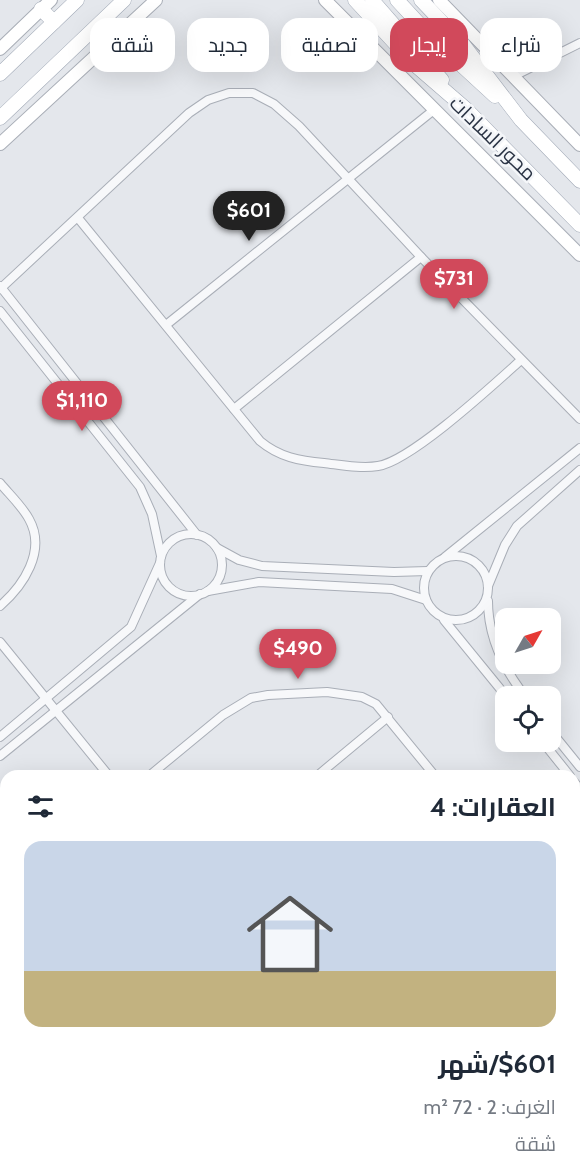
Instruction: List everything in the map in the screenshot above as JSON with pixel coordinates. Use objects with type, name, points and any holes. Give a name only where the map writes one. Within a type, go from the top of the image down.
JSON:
[{"type":"main road","points":[[0,74],[76,0]]},
{"type":"main road","points":[[0,118],[124,0]]},
{"type":"main road","name":"محور السادات","points":[[356,0],[414,64],[466,109],[580,225]]},
{"type":"main road","points":[[372,0],[466,109]]},
{"type":"main road","points":[[397,0],[433,39],[520,120]]},
{"type":"main road","name":"محور السادات","points":[[421,0],[467,50],[520,120],[580,181]]},
{"type":"main road","points":[[46,5],[54,22]]},
{"type":"street","points":[[0,144],[156,0]]},
{"type":"street","points":[[325,0],[580,255]]},
{"type":"street","points":[[439,0],[580,145]]},
{"type":"street","points":[[0,49],[46,5]]},
{"type":"street","points":[[514,76],[580,44]]},
{"type":"street","points":[[0,756],[204,593],[216,582],[221,571],[221,559],[217,548],[212,542],[197,535],[1,288],[189,113],[208,100],[229,93],[253,93],[274,104],[580,419]]},
{"type":"street","points":[[166,324],[435,109]]},
{"type":"street","points":[[78,218],[260,441],[284,456],[304,461],[379,466],[418,446],[521,360]]},
{"type":"street","points":[[234,409],[421,257]]},
{"type":"street","points":[[0,311],[141,487],[156,528],[164,579],[169,586],[183,594],[204,593],[259,582],[392,589],[426,600],[498,686]]},
{"type":"street","points":[[426,600],[424,580],[428,571],[580,448]]},
{"type":"street","points":[[488,586],[517,526],[580,470]]},
{"type":"street","points":[[0,483],[29,519],[34,537],[32,561],[26,577],[0,606]]},
{"type":"street","points":[[0,737],[131,627],[171,541],[179,536],[197,535]]},
{"type":"street","points":[[217,548],[238,560],[262,566],[394,572],[428,571]]},
{"type":"street","points":[[444,558],[462,556],[471,560],[484,572],[488,586],[489,621],[495,644],[510,676],[518,686]]},
{"type":"street","points":[[444,621],[467,619],[481,609],[488,599]]},
{"type":"street","points":[[0,642],[104,770]]},
{"type":"street","points":[[156,770],[223,715],[245,701],[256,697],[309,693],[353,695],[376,704],[430,770]]},
{"type":"street","points":[[324,770],[388,717]]},
{"type":"street","points":[[561,744],[580,767]]},
{"type":"street","points":[[551,752],[565,770]]}]
